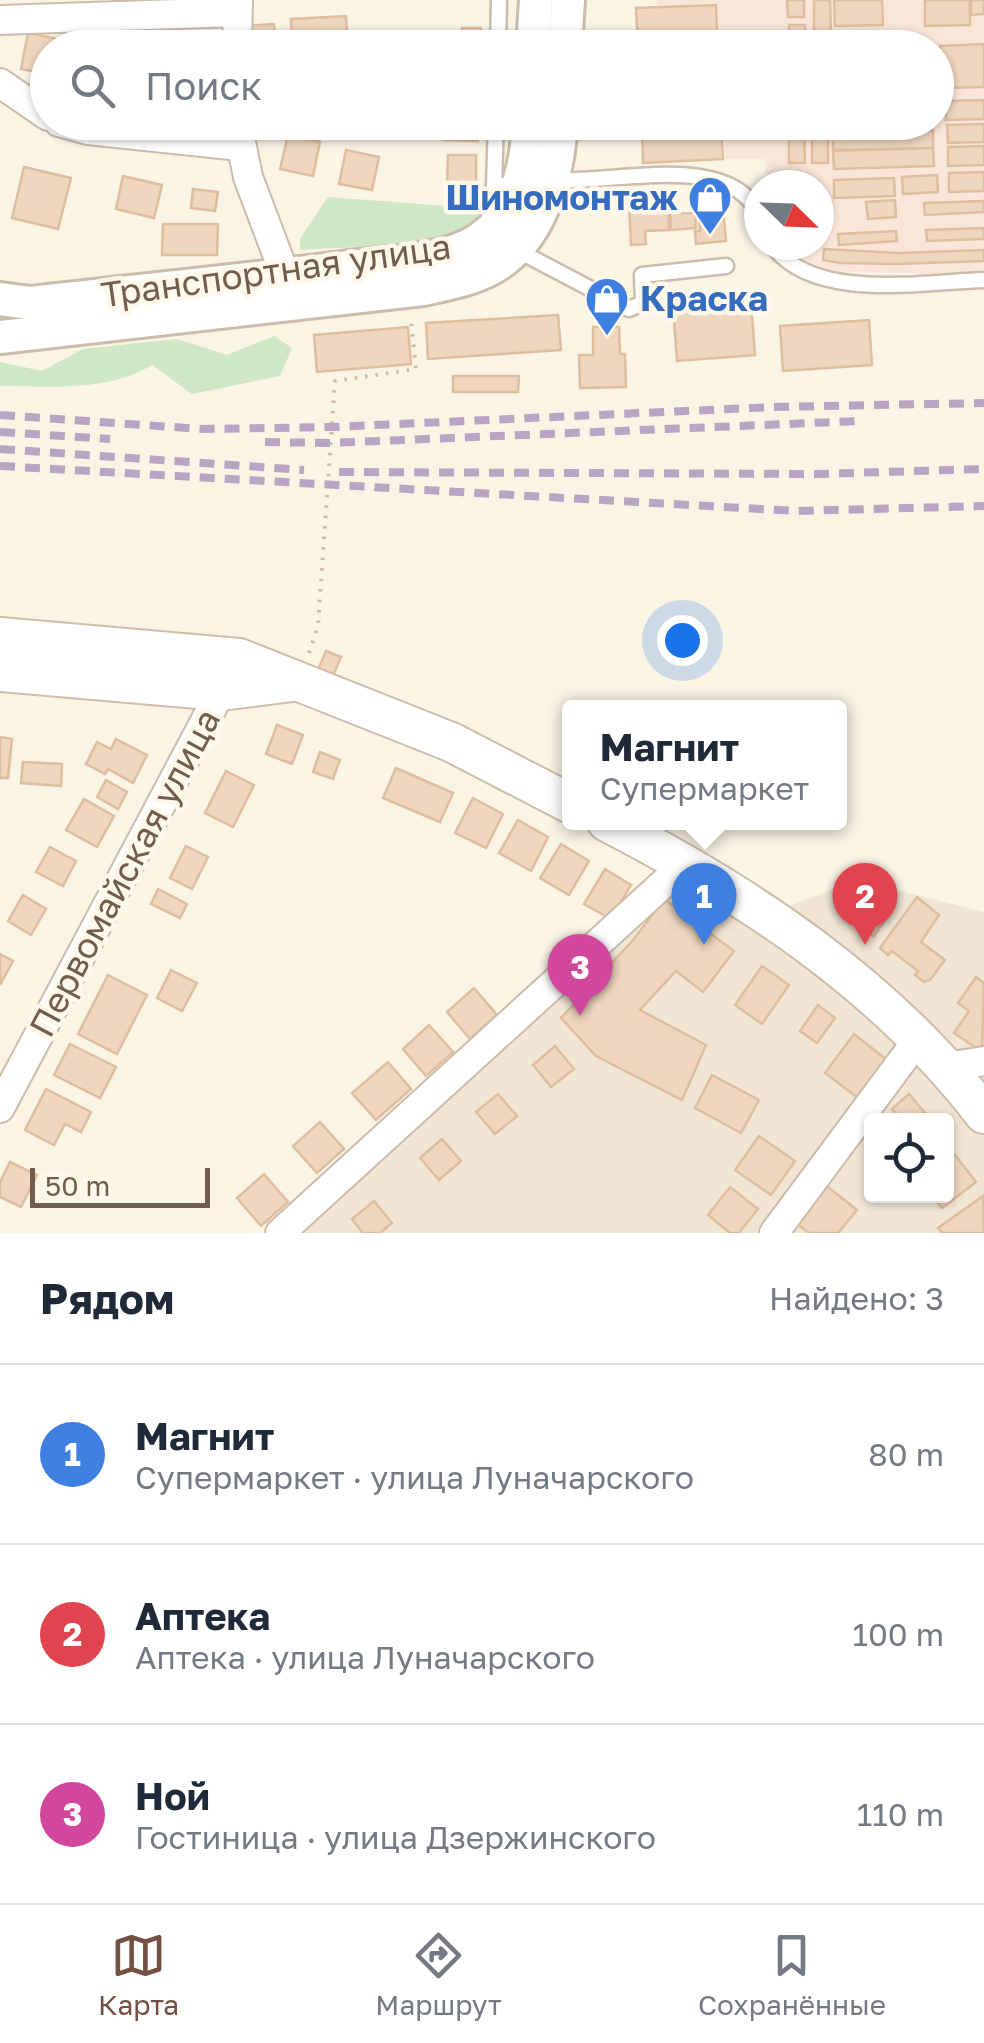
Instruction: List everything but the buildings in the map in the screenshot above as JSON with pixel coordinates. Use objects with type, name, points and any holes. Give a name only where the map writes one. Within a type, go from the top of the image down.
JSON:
[{"type":"main road","points":[[0,637],[239,658],[452,742],[562,799]]},
{"type":"main road","points":[[222,691],[239,658]]},
{"type":"main road","points":[[0,672],[222,691],[299,682]]},
{"type":"main road","points":[[622,830],[686,863],[788,930],[919,1038],[966,1064],[984,1114]]},
{"type":"street","points":[[535,30],[536,0]]},
{"type":"street","points":[[566,30],[568,0]]},
{"type":"street","points":[[0,20],[237,6]]},
{"type":"street","points":[[0,83],[30,104]]},
{"type":"street","points":[[240,140],[285,275]]},
{"type":"street","name":"Транспортная улица","points":[[0,337],[423,289],[474,276],[499,264],[516,249],[544,207],[533,140]]},
{"type":"street","name":"Транспортная улица","points":[[0,299],[31,303],[285,275],[418,258],[464,247],[493,228],[538,178],[554,140]]},
{"type":"street","name":"Первомайская улица","points":[[0,1108],[222,691]]},
{"type":"street","points":[[280,1233],[686,863]]},
{"type":"street","points":[[774,1233],[919,1038]]},
{"type":"lane","points":[[499,30],[500,0]]},
{"type":"lane","points":[[522,30],[525,0]]},
{"type":"lane","points":[[495,140],[494,186],[511,184],[514,140]]},
{"type":"lane","points":[[538,178],[688,175],[738,188],[744,196]]},
{"type":"lane","points":[[516,249],[628,308],[643,304],[642,274],[726,266]]},
{"type":"lane","points":[[783,260],[826,281],[884,284],[984,280]]},
{"type":"path","points":[[318,626],[336,381],[416,370],[411,319],[426,316],[423,289]]},
{"type":"shaded area","points":[[657,0],[984,0],[984,270],[931,274],[828,271],[806,260],[834,260],[834,170],[766,170],[765,159],[725,159],[724,140],[954,140],[954,30],[719,30],[718,3],[657,6]]},
{"type":"shaded area","points":[[687,870],[755,919],[858,880],[984,912],[984,1233],[288,1233]]},
{"type":"green space","points":[[328,197],[487,209],[487,217],[466,228],[420,241],[300,250],[300,239]]},
{"type":"green space","points":[[274,336],[292,348],[280,376],[192,394],[152,365],[98,384],[0,386],[0,362],[42,371],[83,349],[177,339],[227,355]]},
{"type":"railway","points":[[0,415],[202,429],[984,403]]},
{"type":"railway","points":[[265,442],[330,443],[859,421]]},
{"type":"railway","points":[[0,432],[110,439]]},
{"type":"railway","points":[[0,449],[304,470]]},
{"type":"railway","points":[[0,466],[796,511],[984,506]]},
{"type":"railway","points":[[339,472],[817,474],[984,469]]},
{"type":"place","name":"Шиномонтаж","points":[[710,236]]},
{"type":"place","name":"Краска","points":[[607,337]]},
{"type":"place","name":"Магнит","points":[[704,945]]},
{"type":"place","name":"Аптека","points":[[865,945]]},
{"type":"place","name":"Ной","points":[[580,1016]]}]
